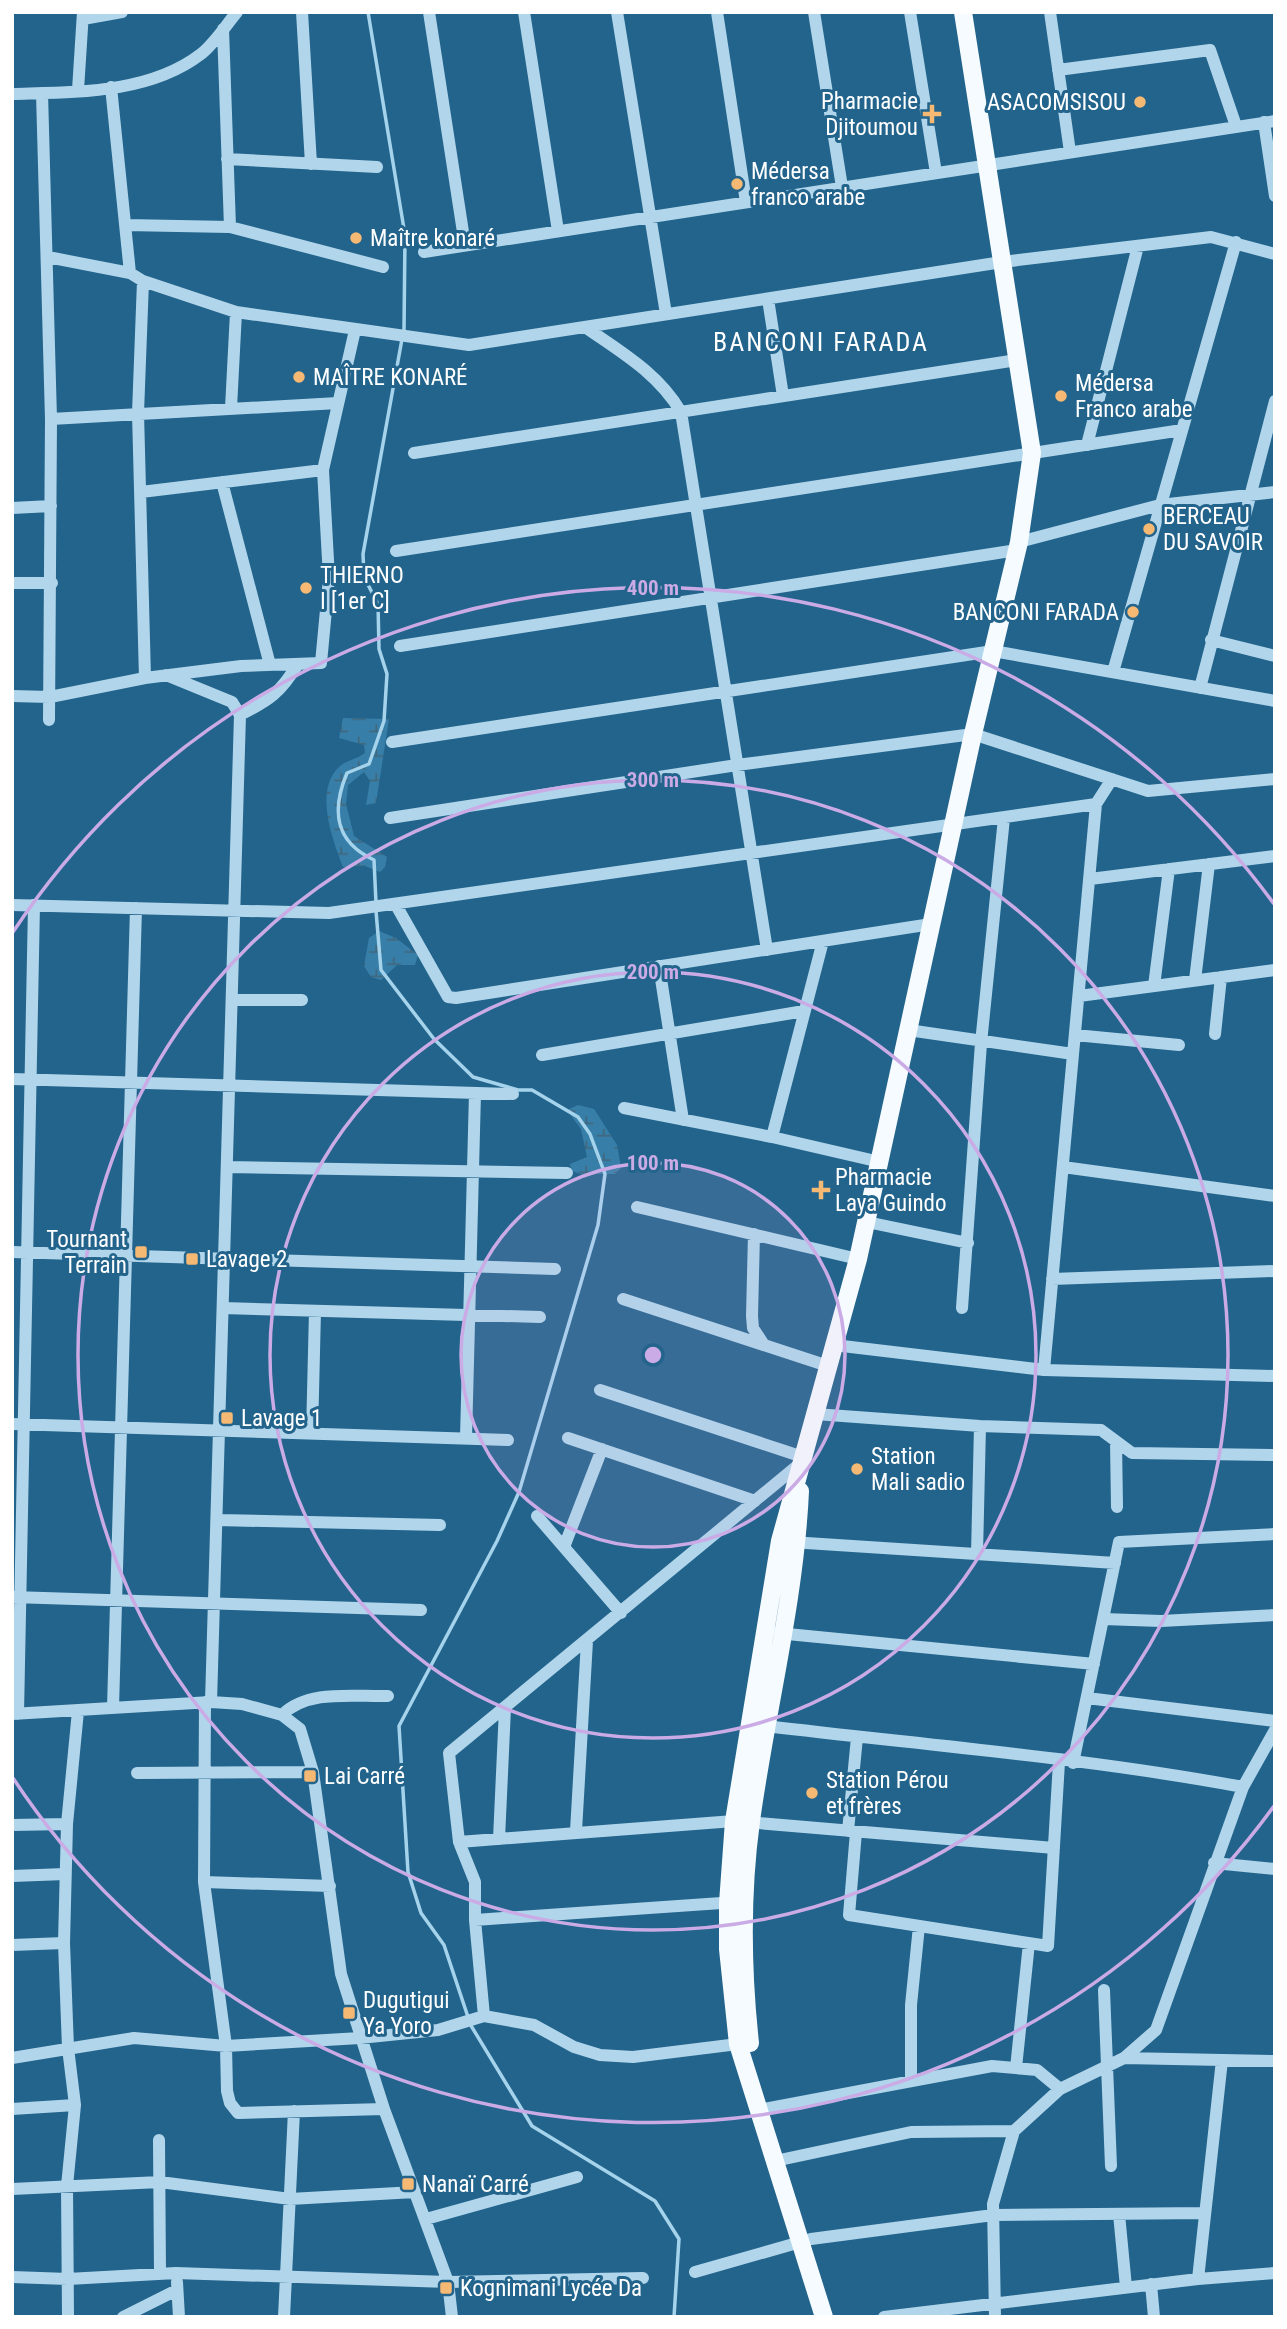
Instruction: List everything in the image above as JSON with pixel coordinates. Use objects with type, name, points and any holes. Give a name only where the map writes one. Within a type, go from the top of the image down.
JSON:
[{"type":"main road","points":[[836,2317],[806,2241],[744,2043],[742,1945],[736,1902],[742,1821],[802,1460],[867,1222],[973,734],[1018,546],[1032,453],[963,12]]},
{"type":"main road","points":[[742,1821],[766,1726],[773,1632]]},
{"type":"main road","points":[[806,2241],[824,2317]]},
{"type":"street","points":[[78,90],[83,15],[122,12]]},
{"type":"street","points":[[12,94],[137,84],[165,75],[203,53],[237,12]]},
{"type":"street","points":[[302,12],[311,164]]},
{"type":"street","points":[[429,12],[465,245]]},
{"type":"street","points":[[524,12],[558,231]]},
{"type":"street","points":[[617,12],[666,314]]},
{"type":"street","points":[[717,12],[746,202]]},
{"type":"street","points":[[814,12],[842,187]]},
{"type":"street","points":[[911,12],[936,173]]},
{"type":"street","points":[[1050,12],[1070,152]]},
{"type":"street","points":[[223,29],[230,227]]},
{"type":"street","points":[[1058,71],[1210,50],[1236,127]]},
{"type":"street","points":[[111,87],[130,273]]},
{"type":"street","points":[[41,93],[51,419],[49,720]]},
{"type":"street","points":[[424,252],[1270,121],[1275,196]]},
{"type":"street","points":[[228,159],[377,167]]},
{"type":"street","points":[[126,225],[230,227],[383,267]]},
{"type":"street","points":[[48,257],[130,273],[143,281],[236,312],[469,345],[1002,262],[1211,237],[1275,254]]},
{"type":"street","points":[[1113,672],[1236,242]]},
{"type":"street","points":[[1087,445],[1138,246]]},
{"type":"street","points":[[143,281],[138,413],[145,678]]},
{"type":"street","points":[[768,299],[783,396]]},
{"type":"street","points":[[231,408],[236,312]]},
{"type":"street","points":[[585,327],[652,374],[668,389],[681,412],[767,950]]},
{"type":"street","points":[[12,696],[50,697],[145,678],[270,665],[321,663],[330,578],[323,470],[355,330]]},
{"type":"street","points":[[414,453],[1017,360]]},
{"type":"street","points":[[1200,688],[1248,495],[1275,401]]},
{"type":"street","points":[[51,419],[338,403]]},
{"type":"street","points":[[396,551],[1182,430]]},
{"type":"street","points":[[141,492],[323,470]]},
{"type":"street","points":[[222,482],[270,665]]},
{"type":"street","points":[[400,646],[710,598],[1018,546],[1160,505],[1275,492]]},
{"type":"street","points":[[12,508],[51,506]]},
{"type":"street","points":[[12,583],[52,583]]},
{"type":"street","points":[[1211,640],[1275,656]]},
{"type":"street","points":[[392,743],[993,651],[1275,701]]},
{"type":"street","points":[[240,715],[271,699],[284,687],[298,664]]},
{"type":"street","points":[[166,676],[218,694],[232,702],[240,715],[217,1520],[204,1773],[204,1882],[226,2046],[228,2091],[234,2110],[238,2113],[384,2109]]},
{"type":"street","points":[[390,818],[737,765],[973,734],[1148,791],[1275,779]]},
{"type":"street","points":[[1044,1370],[1097,804],[1112,779]]},
{"type":"street","points":[[12,905],[329,913],[1097,804]]},
{"type":"street","points":[[962,1308],[981,1042],[1004,818]]},
{"type":"street","points":[[1090,879],[1275,856]]},
{"type":"street","points":[[1195,980],[1209,864]]},
{"type":"street","points":[[1154,986],[1169,869]]},
{"type":"street","points":[[34,905],[29,1253],[19,1424],[15,1714],[208,1702],[242,1703],[282,1715],[300,1729],[313,1772],[341,1974],[384,2109],[448,2282],[452,2317]]},
{"type":"street","points":[[396,905],[448,997],[931,924]]},
{"type":"street","points":[[113,1707],[136,908]]},
{"type":"street","points":[[772,1137],[823,941]]},
{"type":"street","points":[[659,966],[683,1120]]},
{"type":"street","points":[[1079,996],[1275,970]]},
{"type":"street","points":[[1215,1034],[1221,977]]},
{"type":"street","points":[[232,1000],[302,1000]]},
{"type":"street","points":[[542,1055],[804,1011]]},
{"type":"street","points":[[908,1030],[1073,1054]]},
{"type":"street","points":[[1075,1035],[1178,1045]]},
{"type":"street","points":[[12,1079],[513,1094]]},
{"type":"street","points":[[466,1438],[475,1093]]},
{"type":"street","points":[[624,1108],[772,1137],[880,1162]]},
{"type":"street","points":[[228,1167],[567,1172]]},
{"type":"street","points":[[1063,1167],[1275,1196]]},
{"type":"street","points":[[637,1207],[858,1259]]},
{"type":"street","points":[[867,1222],[968,1243]]},
{"type":"street","points":[[754,1234],[753,1328],[764,1345]]},
{"type":"street","points":[[12,1252],[555,1269]]},
{"type":"street","points":[[1052,1279],[1275,1271]]},
{"type":"street","points":[[623,1299],[828,1366]]},
{"type":"street","points":[[223,1308],[540,1317]]},
{"type":"street","points":[[312,1434],[315,1311]]},
{"type":"street","points":[[834,1345],[1044,1370],[1275,1376]]},
{"type":"street","points":[[484,2016],[475,1920],[475,1882],[459,1842],[449,1753],[621,1613],[802,1460],[600,1390]]},
{"type":"street","points":[[815,1414],[980,1426],[1101,1430],[1132,1454],[1275,1455]]},
{"type":"street","points":[[19,1424],[508,1440]]},
{"type":"street","points":[[977,1554],[980,1426]]},
{"type":"street","points":[[568,1438],[755,1501]]},
{"type":"street","points":[[1116,1441],[1117,1507]]},
{"type":"street","points":[[564,1547],[602,1449]]},
{"type":"street","points":[[537,1516],[621,1613]]},
{"type":"street","points":[[217,1520],[440,1525]]},
{"type":"street","points":[[1073,1763],[1119,1542],[1275,1534]]},
{"type":"street","points":[[788,1542],[1115,1563]]},
{"type":"street","points":[[16,1598],[421,1610]]},
{"type":"street","points":[[1103,1619],[1161,1621],[1275,1615]]},
{"type":"street","points":[[773,1632],[1094,1664]]},
{"type":"street","points":[[576,1831],[587,1641]]},
{"type":"street","points":[[282,1715],[293,1704],[306,1699],[388,1696]]},
{"type":"street","points":[[1087,1698],[1275,1721]]},
{"type":"street","points":[[499,1839],[505,1707]]},
{"type":"street","points":[[68,2317],[67,2186],[75,2105],[68,2048],[64,1943],[65,1874],[66,1824],[78,1711]]},
{"type":"street","points":[[766,1726],[1059,1762],[1146,1769],[1243,1787]]},
{"type":"street","points":[[995,2310],[993,2204],[1014,2131],[1060,2089],[1124,2058],[1156,2030],[1243,1787],[1275,1730]]},
{"type":"street","points":[[858,1737],[849,1915],[1048,1946],[1059,1762]]},
{"type":"street","points":[[137,1773],[313,1772]]},
{"type":"street","points":[[459,1842],[576,1831],[742,1821],[1054,1848]]},
{"type":"street","points":[[12,1825],[66,1824]]},
{"type":"street","points":[[1214,1863],[1275,1869]]},
{"type":"street","points":[[12,1876],[65,1874]]},
{"type":"street","points":[[204,1882],[330,1886]]},
{"type":"street","points":[[475,1920],[736,1902]]},
{"type":"street","points":[[911,2080],[911,2005],[919,1926]]},
{"type":"street","points":[[12,1945],[64,1943]]},
{"type":"street","points":[[1016,2068],[1029,1943]]},
{"type":"street","points":[[1104,1990],[1111,2166]]},
{"type":"street","points":[[12,2058],[134,2038],[226,2046],[360,2038],[438,2031],[484,2016],[534,2025],[574,2047],[600,2055],[633,2057],[744,2043]]},
{"type":"street","points":[[1124,2058],[1275,2061]]},
{"type":"street","points":[[1199,2279],[1222,2060]]},
{"type":"street","points":[[764,2108],[992,2066],[1037,2070],[1060,2089]]},
{"type":"street","points":[[12,2109],[75,2105]]},
{"type":"street","points":[[284,2317],[294,2112]]},
{"type":"street","points":[[780,2160],[911,2133],[1014,2131]]},
{"type":"street","points":[[159,2140],[160,2274]]},
{"type":"street","points":[[426,2219],[577,2177]]},
{"type":"street","points":[[12,2189],[160,2182],[290,2199],[415,2192]]},
{"type":"street","points":[[695,2272],[806,2241],[993,2215],[1205,2213]]},
{"type":"street","points":[[1119,2214],[1126,2287]]},
{"type":"street","points":[[176,2273],[179,2317]]},
{"type":"street","points":[[12,2277],[68,2279],[176,2273],[448,2282],[643,2278]]},
{"type":"street","points":[[884,2317],[995,2310],[1126,2287],[1275,2273]]},
{"type":"street","points":[[1152,2284],[1154,2317]]},
{"type":"street","points":[[122,2317],[177,2290]]},
{"type":"green space","points":[[343,718],[389,719],[376,803],[366,805],[370,781],[364,772],[348,785],[346,804],[354,836],[387,857],[385,867],[380,872],[365,866],[343,867],[331,830],[326,801],[332,776],[340,766],[365,753],[364,745],[339,738]]},
{"type":"green space","points":[[379,931],[396,938],[418,955],[415,965],[397,965],[381,980],[371,977],[364,966],[369,938]]},
{"type":"green space","points":[[578,1105],[594,1109],[617,1145],[621,1168],[615,1174],[581,1174],[572,1171],[570,1164],[587,1157],[581,1129],[567,1110]]},
{"type":"waterway","points":[[368,12],[405,235],[404,331]]},
{"type":"waterway","points":[[376,903],[374,860],[361,853],[344,835],[338,812],[347,773],[369,764],[384,721],[387,674],[379,649],[378,604],[364,577],[363,554],[402,339]]},
{"type":"waterway","points":[[376,911],[381,970],[434,1039],[473,1077],[518,1090],[532,1090],[578,1117],[590,1134],[605,1174],[598,1225],[519,1492],[497,1541],[399,1726],[408,1872],[421,1913],[444,1945],[468,2017]]},
{"type":"waterway","points":[[470,2024],[532,2126],[655,2201],[679,2239],[674,2317]]},
{"type":"place","name":"ASACOMSISOU","points":[[1140,102]]},
{"type":"place","name":"Pharmacie Djitoumou","points":[[932,114]]},
{"type":"place","name":"Médersa franco arabe","points":[[737,184]]},
{"type":"place","name":"Maître konaré","points":[[356,238]]},
{"type":"place","name":"MAÎTRE KONARÉ","points":[[299,377]]},
{"type":"place","name":"Médersa Franco arabe","points":[[1061,396]]},
{"type":"place","name":"BERCEAU DU SAVOIR","points":[[1149,529]]},
{"type":"place","name":"THIERNO I [1er C]","points":[[306,588]]},
{"type":"place","name":"BANCONI FARADA","points":[[1133,612]]},
{"type":"place","name":"Pharmacie Laya Guindo","points":[[821,1190]]},
{"type":"place","name":"Tournant Terrain","points":[[141,1252]]},
{"type":"place","name":"Lavage 2","points":[[192,1259]]},
{"type":"place","name":"Lavage 1","points":[[227,1418]]},
{"type":"place","name":"Station Mali sadio","points":[[857,1469]]},
{"type":"place","name":"Lai Carré","points":[[310,1776]]},
{"type":"place","name":"Station Pérou et frères","points":[[812,1793]]},
{"type":"place","name":"Dugutigui Ya Yoro","points":[[349,2013]]},
{"type":"place","name":"Nanaï Carré","points":[[408,2184]]},
{"type":"place","name":"Kognimani Lycée Da","points":[[446,2288]]},
{"type":"district","name":"BANCONI FARADA","points":[[821,342]]}]
